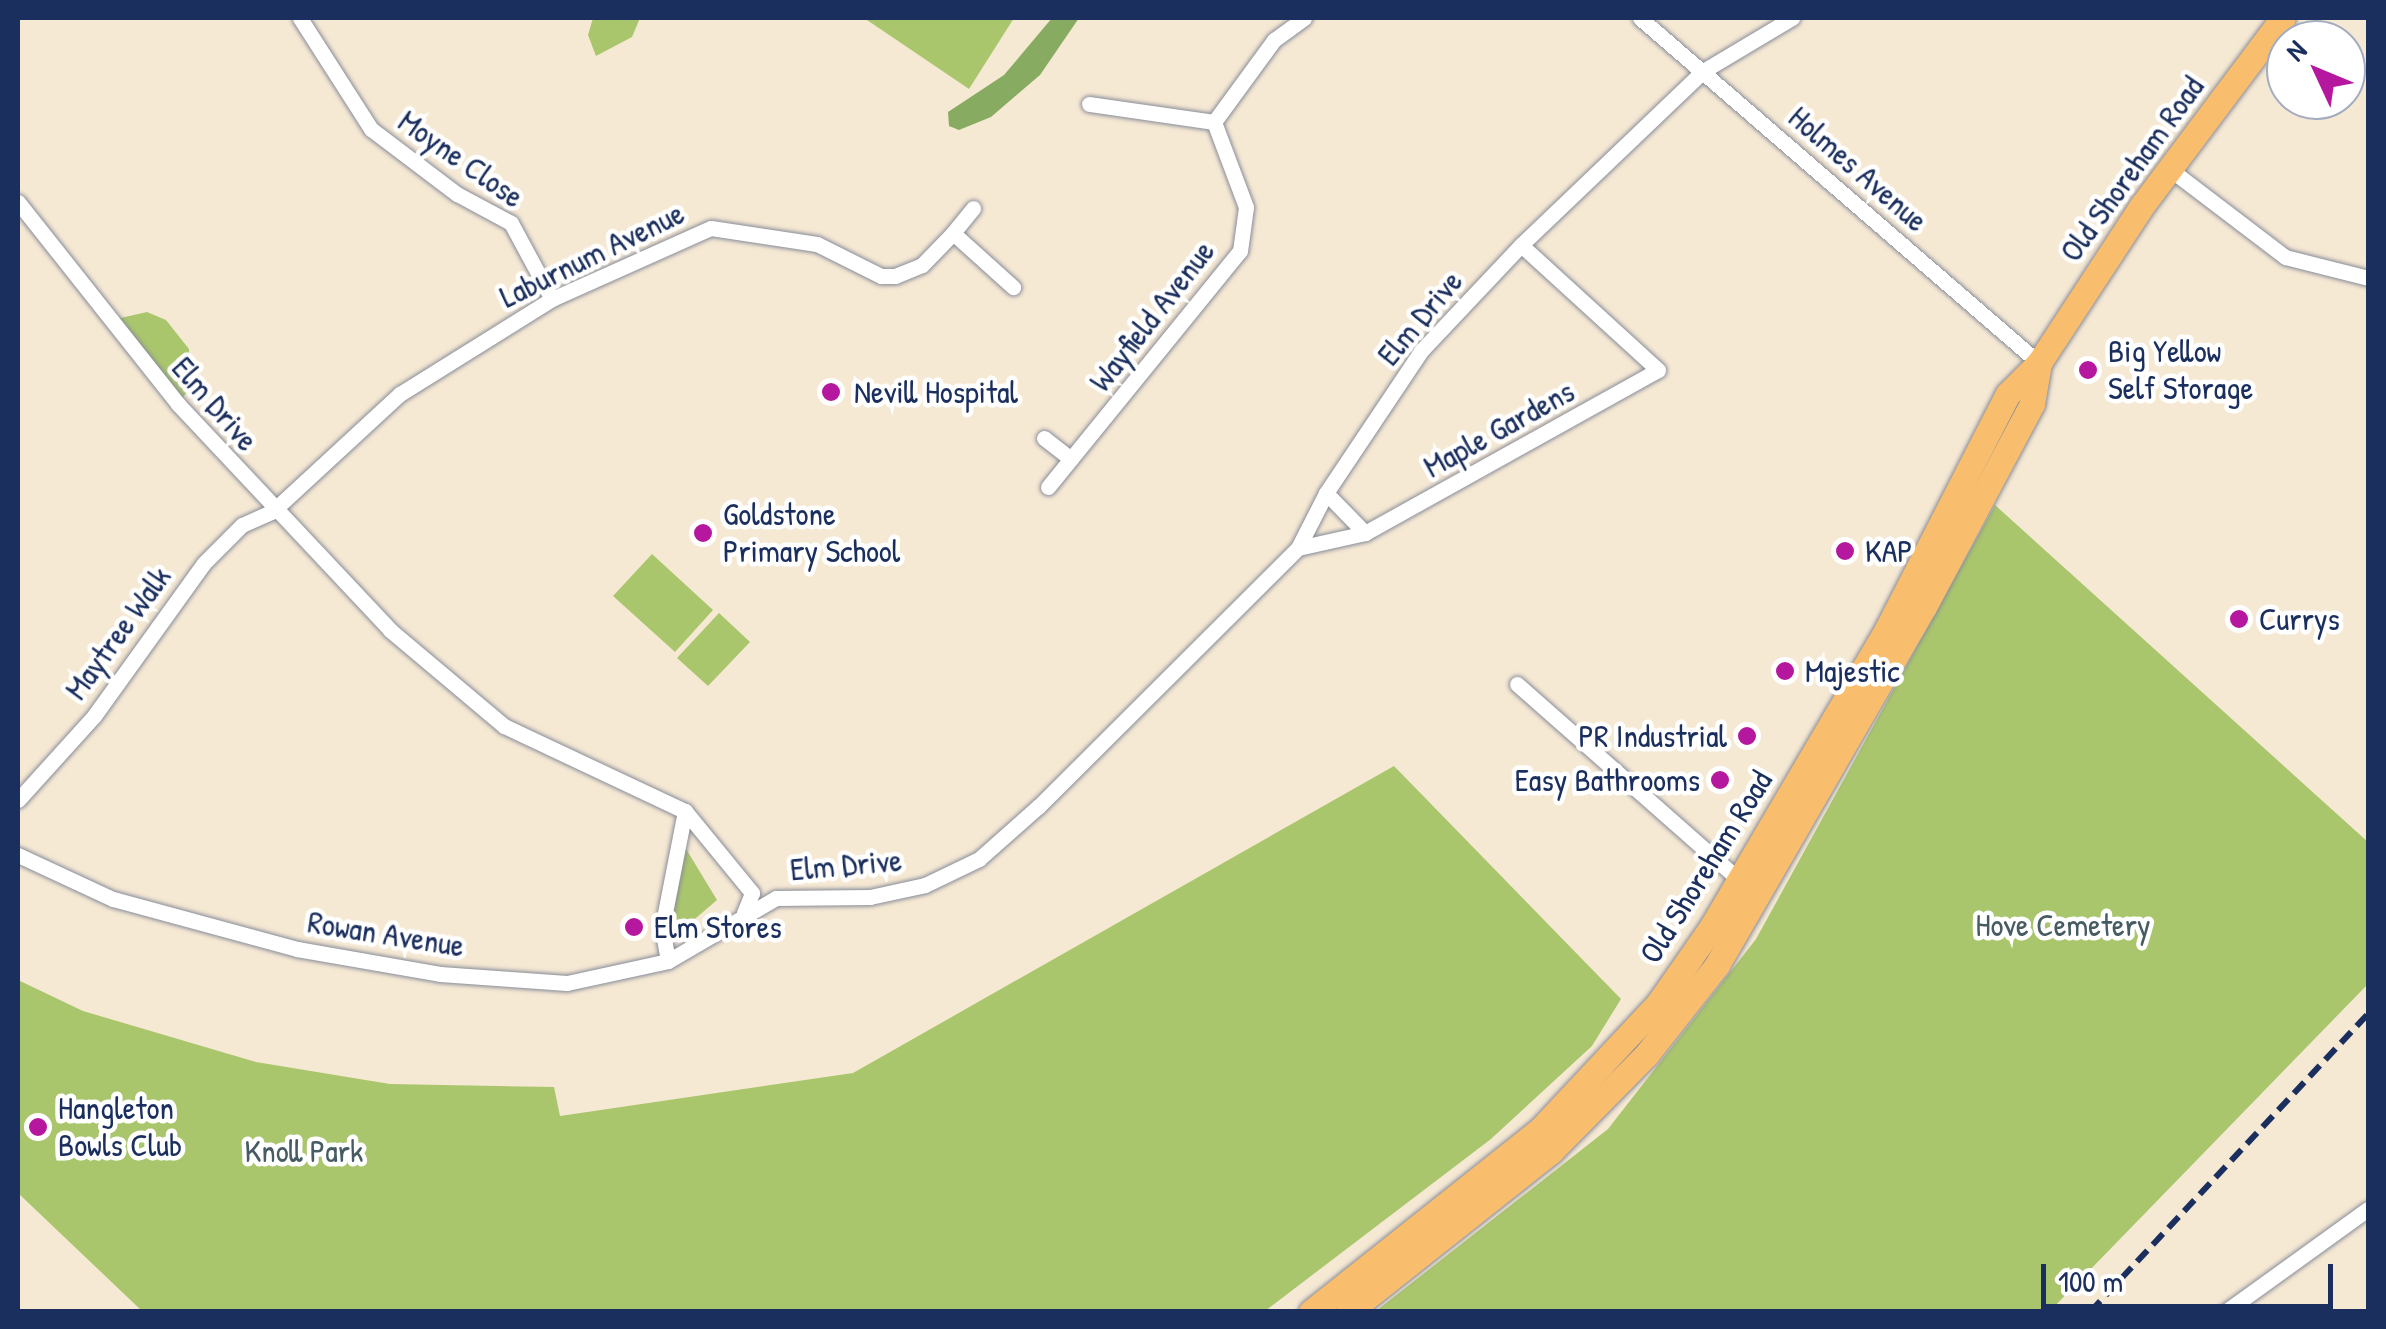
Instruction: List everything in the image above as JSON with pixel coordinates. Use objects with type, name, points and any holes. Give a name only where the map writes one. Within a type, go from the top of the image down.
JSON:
[{"type":"main road","name":"Old Shoreham Road","points":[[1348,1312],[1551,1151],[1647,1054],[1716,966],[1750,888],[2008,394],[2039,363],[2283,18]]},
{"type":"main road","name":"Old Shoreham Road","points":[[1311,1312],[1480,1180],[1591,1080],[1658,1004],[1750,888]]},
{"type":"street","name":"Moyne Close","points":[[300,18],[363,120],[457,194],[511,223],[552,300]]},
{"type":"street","points":[[1090,104],[1214,122],[1274,40],[1304,18]]},
{"type":"street","name":"Holmes Avenue","points":[[1640,18],[2039,363]]},
{"type":"street","name":"Elm Drive","points":[[744,913],[776,898],[870,897],[925,885],[979,858],[1298,548],[1326,493],[1421,351],[1522,245],[1704,71],[1792,18]]},
{"type":"street","name":"Wayfield Avenue","points":[[1048,487],[1240,251],[1246,207],[1214,122]]},
{"type":"street","points":[[2172,170],[2284,258],[2368,278]]},
{"type":"street","name":"Elm Drive","points":[[18,202],[108,320],[273,511],[390,630],[504,726],[685,812],[752,893],[744,913]]},
{"type":"street","name":"Laburnum Avenue","points":[[273,511],[400,394],[552,300],[694,230],[817,244],[881,276],[895,276],[922,265],[973,208]]},
{"type":"street","points":[[953,233],[1013,287]]},
{"type":"street","name":"Maple Gardens","points":[[1298,548],[1365,533],[1658,370],[1522,245]]},
{"type":"street","points":[[1044,438],[1071,459]]},
{"type":"street","points":[[1326,493],[1365,533]]},
{"type":"street","name":"Maytree Walk","points":[[18,800],[94,716],[204,562],[242,525],[273,511]]},
{"type":"street","points":[[1518,684],[1750,888]]},
{"type":"street","points":[[668,962],[662,928],[685,812]]},
{"type":"street","name":"Rowan Avenue","points":[[18,855],[113,899],[297,948],[440,974],[567,983],[668,962],[744,913]]},
{"type":"street","points":[[2225,1312],[2368,1209]]},
{"type":"green space","points":[[593,18],[640,18],[632,37],[596,56],[588,35]]},
{"type":"green space","points":[[864,18],[1014,18],[969,89]]},
{"type":"green space","points":[[1052,18],[1079,18],[1040,75],[991,117],[959,130],[949,126],[948,112],[1004,75]]},
{"type":"green space","points":[[147,312],[166,320],[189,349],[190,388],[178,404],[107,321]]},
{"type":"green space","name":"Hove Cemetery","points":[[1995,505],[2368,842],[2368,984],[2050,1311],[1376,1311],[1608,1129],[1756,939]]},
{"type":"green space","points":[[652,554],[713,610],[675,652],[613,596]]},
{"type":"green space","points":[[719,613],[750,642],[708,686],[677,658]]},
{"type":"green space","name":"Knoll Park","points":[[1394,766],[1621,999],[1592,1046],[1491,1139],[1265,1311],[142,1311],[18,1193],[18,980],[83,1011],[256,1062],[390,1084],[554,1087],[560,1116],[853,1073]]},
{"type":"green space","points":[[680,839],[717,900],[668,942]]},
{"type":"railway","points":[[2090,1312],[2368,1014]]},
{"type":"place","name":"Big Yellow Self Storage","points":[[2088,370]]},
{"type":"place","name":"Nevill Hospital","points":[[831,392]]},
{"type":"place","name":"Goldstone Primary School","points":[[703,533]]},
{"type":"place","name":"KAP","points":[[1845,551]]},
{"type":"place","name":"Currys","points":[[2239,619]]},
{"type":"place","name":"Majestic","points":[[1785,671]]},
{"type":"place","name":"PR Industrial","points":[[1747,736]]},
{"type":"place","name":"Easy Bathrooms","points":[[1720,780]]},
{"type":"place","name":"Elm Stores","points":[[634,927]]},
{"type":"place","name":"Hangleton Bowls Club","points":[[38,1127]]}]
